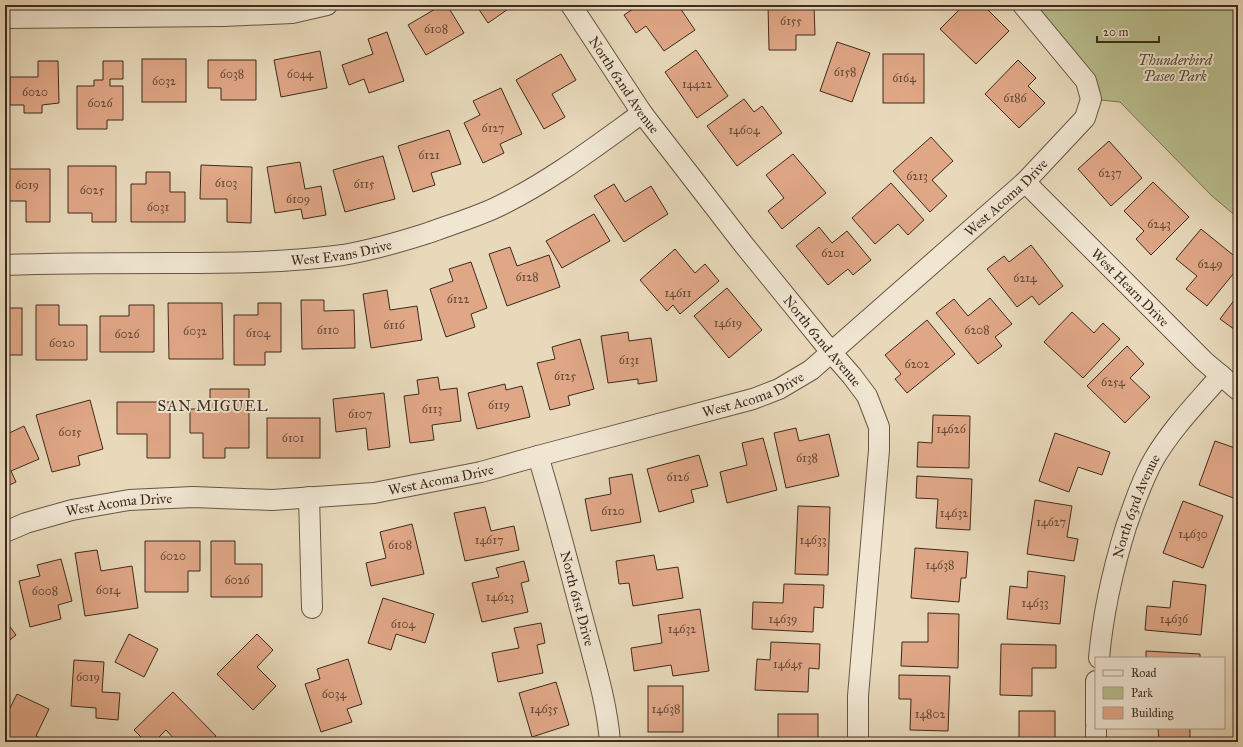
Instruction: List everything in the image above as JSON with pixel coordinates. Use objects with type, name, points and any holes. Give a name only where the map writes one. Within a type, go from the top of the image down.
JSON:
[{"type":"street","points":[[5,18],[224,11],[292,13],[327,5]]},
{"type":"street","name":"North 62nd Avenue","points":[[571,5],[642,113],[744,245],[867,396],[879,427],[879,450],[858,696],[858,742]]},
{"type":"street","name":"West Acoma Drive","points":[[5,532],[26,523],[72,510],[129,500],[193,497],[272,500],[374,493],[481,472],[753,399],[786,386],[811,370],[1025,182],[1084,118],[1092,98],[1086,80],[1023,5]]},
{"type":"street","name":"West Evans Drive","points":[[5,266],[111,263],[237,263],[343,255],[374,249],[458,223],[494,208],[533,188],[567,167],[642,113]]},
{"type":"street","name":"West Hearn Drive","points":[[1025,182],[1204,361],[1238,390]]},
{"type":"street","name":"North 63rd Avenue","points":[[1098,657],[1112,578],[1132,509],[1145,478],[1155,459],[1172,433],[1221,376]]},
{"type":"street","name":"North 61st Drive","points":[[538,456],[609,722],[610,742]]},
{"type":"street","points":[[309,497],[312,608]]},
{"type":"street","points":[[1096,729],[1096,742]]},
{"type":"green space","name":"Thunderbird Paseo Park","points":[[1023,5],[1238,5],[1238,218],[1212,196],[1120,102],[1091,99]]},
{"type":"building","points":[[442,5],[447,5],[464,33],[426,55],[408,25]]},
{"type":"building","points":[[476,5],[514,5],[488,23]]},
{"type":"building","points":[[639,5],[678,5],[695,30],[664,51],[646,26],[636,33],[624,15]]},
{"type":"building","points":[[768,5],[824,6],[814,6],[815,35],[796,35],[796,50],[769,50]]},
{"type":"building","points":[[964,5],[983,5],[1009,31],[976,64],[940,29]]},
{"type":"building","points":[[387,32],[404,81],[369,93],[364,79],[349,85],[342,65],[373,54],[368,39]]},
{"type":"building","points":[[837,42],[870,53],[852,102],[820,91]]},
{"type":"building","points":[[696,50],[728,96],[697,118],[665,72]]},
{"type":"building","points":[[320,51],[327,88],[281,97],[274,60]]},
{"type":"building","points":[[561,54],[576,80],[552,94],[565,117],[544,129],[516,80]]},
{"type":"building","points":[[883,54],[924,54],[924,103],[883,103]]},
{"type":"building","points":[[142,59],[186,59],[186,102],[142,102]]},
{"type":"building","points":[[208,60],[256,60],[256,100],[221,100],[221,88],[208,88]]},
{"type":"building","points":[[1018,60],[1036,78],[1028,86],[1045,103],[1019,128],[985,94]]},
{"type":"building","points":[[38,61],[58,61],[59,103],[42,105],[42,113],[24,113],[24,105],[10,105],[10,77],[38,77]]},
{"type":"building","points":[[103,61],[123,61],[123,79],[110,79],[110,86],[123,86],[123,120],[107,120],[107,129],[77,129],[77,86],[94,86],[94,80],[103,80]]},
{"type":"building","points":[[501,88],[522,134],[500,144],[504,153],[483,163],[464,123],[480,115],[473,101]]},
{"type":"building","points":[[744,99],[754,112],[762,106],[782,133],[737,166],[707,126]]},
{"type":"building","points":[[449,130],[461,164],[431,173],[435,185],[413,192],[398,146]]},
{"type":"building","points":[[931,137],[953,161],[932,180],[947,196],[930,212],[893,171]]},
{"type":"building","points":[[1109,141],[1142,178],[1111,206],[1078,169]]},
{"type":"building","points":[[793,154],[826,193],[782,229],[768,211],[784,198],[766,175]]},
{"type":"building","points":[[383,156],[395,199],[345,212],[333,170]]},
{"type":"building","points":[[300,162],[305,189],[321,186],[326,215],[303,219],[301,209],[275,213],[267,167]]},
{"type":"building","points":[[201,165],[252,167],[251,223],[227,222],[227,199],[200,199]]},
{"type":"building","points":[[68,166],[116,166],[116,222],[92,222],[92,213],[68,213]]},
{"type":"building","points":[[5,169],[50,169],[50,222],[26,222],[26,201],[5,201]]},
{"type":"building","points":[[146,172],[170,172],[170,192],[185,192],[185,222],[131,222],[131,184],[146,184]]},
{"type":"building","points":[[1153,182],[1189,217],[1151,255],[1136,239],[1144,231],[1124,211]]},
{"type":"building","points":[[891,183],[924,220],[908,235],[898,224],[875,244],[852,218]]},
{"type":"building","points":[[614,184],[625,202],[651,186],[668,214],[624,242],[594,196]]},
{"type":"building","points":[[594,214],[610,241],[562,268],[546,241]]},
{"type":"building","points":[[819,227],[832,243],[847,231],[871,260],[853,275],[848,269],[828,285],[796,246]]},
{"type":"building","points":[[1201,229],[1238,259],[1238,268],[1207,306],[1186,289],[1197,276],[1176,259]]},
{"type":"building","points":[[1031,245],[1063,286],[1039,305],[1032,296],[1017,307],[987,269],[1004,256],[1009,262]]},
{"type":"building","points":[[510,247],[517,266],[549,255],[560,287],[507,306],[489,254]]},
{"type":"building","points":[[675,249],[695,273],[705,264],[719,281],[680,314],[673,305],[667,311],[640,280]]},
{"type":"building","points":[[471,262],[487,308],[471,314],[475,327],[446,337],[430,289],[453,281],[449,269]]},
{"type":"building","points":[[727,288],[762,330],[729,358],[694,316]]},
{"type":"building","points":[[387,290],[390,310],[417,306],[422,340],[371,348],[363,294]]},
{"type":"building","points":[[1238,295],[1238,332],[1220,319]]},
{"type":"building","points":[[990,298],[1012,324],[995,337],[1002,346],[978,364],[936,313],[954,299],[968,316]]},
{"type":"building","points":[[301,300],[324,300],[324,311],[354,310],[355,348],[302,349]]},
{"type":"building","points":[[168,303],[222,303],[223,359],[169,359]]},
{"type":"building","points":[[258,303],[281,303],[281,352],[265,352],[265,365],[234,365],[234,315],[258,315]]},
{"type":"building","points":[[36,305],[59,305],[59,325],[87,325],[87,360],[36,360]]},
{"type":"building","points":[[129,305],[154,305],[154,352],[100,352],[100,316],[129,316]]},
{"type":"building","points":[[5,308],[22,308],[22,355],[5,355]]},
{"type":"building","points":[[1072,312],[1094,333],[1103,323],[1120,339],[1083,378],[1044,342]]},
{"type":"building","points":[[927,320],[955,354],[907,393],[895,379],[901,374],[885,355]]},
{"type":"building","points":[[628,332],[629,341],[651,338],[657,381],[638,384],[638,379],[608,383],[601,336]]},
{"type":"building","points":[[580,339],[594,389],[568,396],[570,405],[550,410],[537,363],[555,359],[552,347]]},
{"type":"building","points":[[1127,346],[1144,364],[1130,378],[1150,397],[1125,423],[1087,386]]},
{"type":"building","points":[[438,377],[440,390],[457,388],[461,421],[432,425],[434,440],[410,443],[404,396],[419,394],[417,380]]},
{"type":"building","points":[[505,384],[506,390],[522,386],[530,417],[477,429],[468,393]]},
{"type":"building","points":[[210,389],[249,389],[249,448],[225,448],[225,458],[203,458],[203,433],[190,433],[190,409],[210,409]]},
{"type":"building","points":[[384,393],[390,447],[368,450],[366,428],[336,432],[333,399]]},
{"type":"building","points":[[90,400],[103,449],[78,456],[80,465],[52,472],[36,415]]},
{"type":"building","points":[[117,402],[170,402],[170,458],[147,458],[147,434],[117,434]]},
{"type":"building","points":[[933,415],[970,416],[969,468],[917,467],[918,442],[932,443]]},
{"type":"building","points":[[267,418],[320,418],[320,458],[267,458]]},
{"type":"building","points":[[24,426],[39,459],[11,471],[16,482],[5,487],[5,435]]},
{"type":"building","points":[[796,428],[799,441],[829,434],[839,476],[786,488],[774,433]]},
{"type":"building","points":[[1055,433],[1110,452],[1102,475],[1078,467],[1069,492],[1039,481]]},
{"type":"building","points":[[763,438],[777,490],[727,503],[720,472],[747,465],[742,443]]},
{"type":"building","points":[[1215,441],[1238,449],[1238,495],[1236,499],[1199,485]]},
{"type":"building","points":[[699,455],[708,486],[691,490],[694,502],[659,512],[647,469]]},
{"type":"building","points":[[632,474],[641,522],[591,531],[585,499],[611,494],[609,478]]},
{"type":"building","points":[[917,476],[972,479],[970,530],[936,528],[938,499],[916,498]]},
{"type":"building","points":[[1035,500],[1072,506],[1067,537],[1078,539],[1074,561],[1027,554]]},
{"type":"building","points":[[1183,501],[1223,516],[1203,568],[1163,553]]},
{"type":"building","points":[[798,506],[830,507],[828,575],[795,574]]},
{"type":"building","points":[[485,507],[491,531],[514,526],[519,550],[465,561],[454,513]]},
{"type":"building","points":[[412,524],[424,574],[371,586],[366,563],[386,558],[380,532]]},
{"type":"building","points":[[145,541],[200,541],[200,571],[188,571],[188,592],[145,592]]},
{"type":"building","points":[[211,541],[235,541],[235,564],[262,564],[262,597],[211,597]]},
{"type":"building","points":[[915,548],[968,552],[966,578],[961,578],[959,602],[911,598]]},
{"type":"building","points":[[97,550],[101,571],[132,566],[138,608],[85,616],[75,553]]},
{"type":"building","points":[[654,555],[657,570],[678,567],[683,598],[633,606],[629,583],[619,584],[616,561]]},
{"type":"building","points":[[61,559],[72,601],[58,605],[61,619],[30,627],[19,581],[40,576],[37,565]]},
{"type":"building","points":[[524,561],[529,581],[521,583],[528,612],[482,622],[472,583],[499,577],[496,568]]},
{"type":"building","points":[[1028,571],[1065,576],[1060,624],[1007,619],[1010,586],[1027,588]]},
{"type":"building","points":[[1173,581],[1206,585],[1201,635],[1145,630],[1147,606],[1170,608]]},
{"type":"building","points":[[784,584],[824,585],[823,608],[814,607],[813,632],[752,629],[753,602],[783,603]]},
{"type":"building","points":[[383,598],[434,614],[425,643],[396,634],[391,650],[368,643]]},
{"type":"building","points":[[700,609],[709,671],[673,676],[671,665],[634,671],[631,648],[662,643],[658,615]]},
{"type":"building","points":[[928,613],[959,614],[958,668],[901,666],[902,642],[928,642]]},
{"type":"building","points":[[5,620],[16,635],[5,644]]},
{"type":"building","points":[[541,623],[545,643],[537,645],[543,673],[498,682],[492,653],[519,648],[514,628]]},
{"type":"building","points":[[129,634],[158,649],[144,677],[115,662]]},
{"type":"building","points":[[257,634],[273,650],[257,667],[276,686],[253,710],[217,674]]},
{"type":"building","points":[[771,642],[820,644],[819,669],[809,668],[808,692],[755,690],[757,659],[770,660]]},
{"type":"building","points":[[1001,644],[1056,645],[1056,668],[1032,668],[1032,696],[1000,695]]},
{"type":"building","points":[[1146,651],[1200,654],[1200,657],[1146,657]]},
{"type":"building","points":[[348,659],[362,704],[347,709],[352,722],[321,732],[305,684],[320,679],[317,669]]},
{"type":"building","points":[[74,660],[104,662],[102,692],[120,693],[118,720],[96,718],[96,708],[71,706]]},
{"type":"building","points":[[899,675],[950,676],[948,731],[910,730],[911,699],[899,699]]},
{"type":"building","points":[[556,682],[569,725],[532,737],[519,693]]},
{"type":"building","points":[[648,686],[683,686],[683,732],[648,732]]},
{"type":"building","points":[[173,692],[216,736],[210,742],[177,742],[166,730],[154,742],[146,742],[134,730]]},
{"type":"building","points":[[17,694],[49,709],[36,736],[47,741],[46,742],[5,742],[5,710],[8,712]]},
{"type":"building","points":[[1019,711],[1055,711],[1055,742],[1019,742]]},
{"type":"building","points":[[778,714],[818,714],[818,742],[778,742]]},
{"type":"building","points":[[1158,729],[1190,729],[1190,742],[1159,742]]},
{"type":"district","name":"SAN MIGUEL","points":[[213,406]]}]
